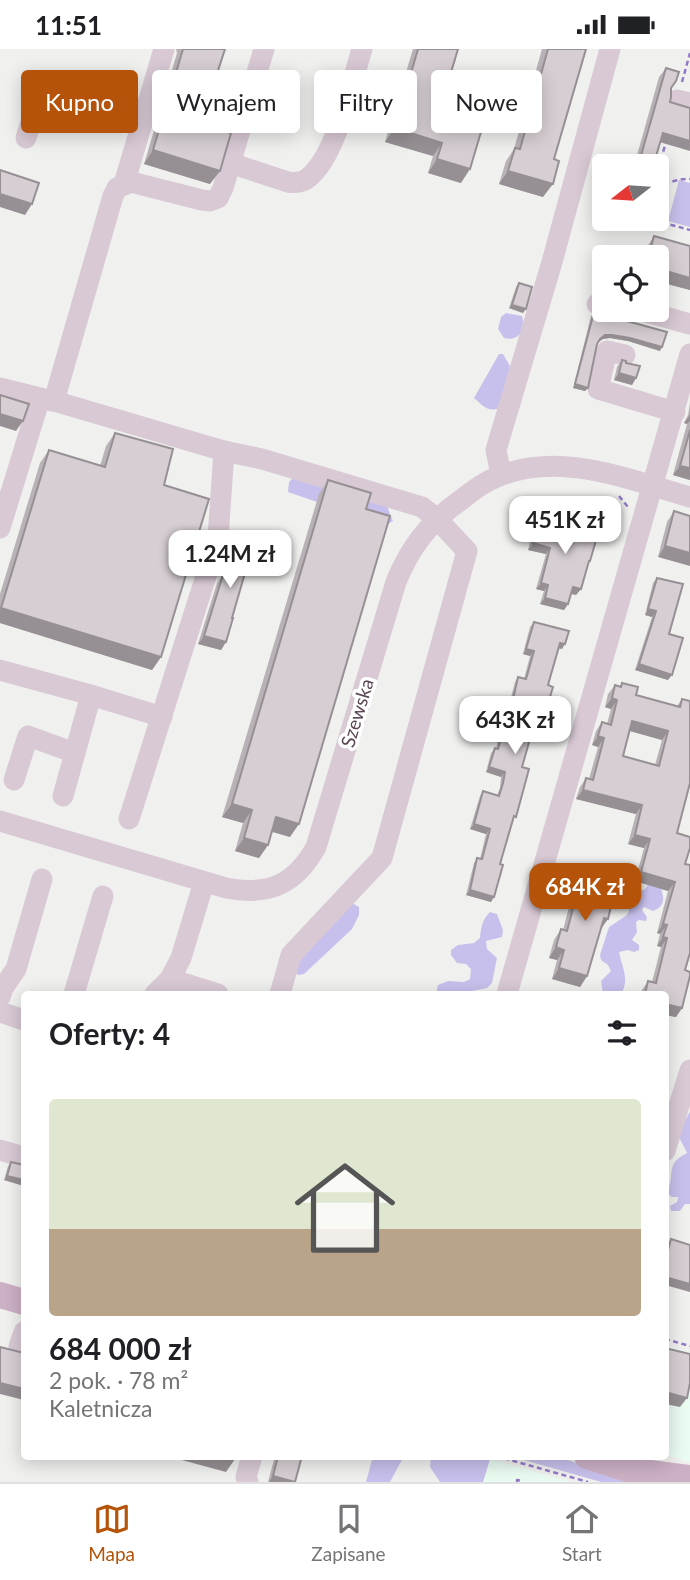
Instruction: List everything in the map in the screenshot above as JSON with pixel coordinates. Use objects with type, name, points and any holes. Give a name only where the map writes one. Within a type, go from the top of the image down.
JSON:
[{"type":"main road","points":[[0,1295],[21,1301]]},
{"type":"main road","points":[[600,1460],[659,1482]]},
{"type":"main road","points":[[634,1471],[690,1478]]},
{"type":"street","points":[[124,184],[164,49]]},
{"type":"street","points":[[0,528],[47,399],[117,188],[131,182],[202,200],[218,198],[264,49]]},
{"type":"street","points":[[230,163],[288,182],[298,183],[307,179],[331,147],[362,49]]},
{"type":"street","points":[[501,475],[496,450],[552,263],[610,49]]},
{"type":"street","points":[[26,138],[35,109],[43,96],[60,91],[144,116]]},
{"type":"street","points":[[669,318],[690,324]]},
{"type":"street","points":[[625,355],[607,351],[598,389],[675,412]]},
{"type":"street","points":[[508,991],[690,354]]},
{"type":"street","points":[[0,388],[47,399],[422,507],[467,551],[382,857],[291,955],[281,991]]},
{"type":"street","points":[[129,819],[218,538],[224,451]]},
{"type":"street","name":"Szewska","points":[[0,821],[241,891],[271,889],[285,883],[298,874],[308,862],[319,839],[396,583],[411,551],[427,528],[475,489],[501,475],[541,466],[573,466],[690,497]]},
{"type":"street","points":[[0,670],[162,717]]},
{"type":"street","points":[[63,796],[91,695]]},
{"type":"street","points":[[14,780],[28,736],[75,753]]},
{"type":"street","points":[[0,997],[16,969],[43,879]]},
{"type":"street","points":[[194,991],[162,987],[181,958],[204,882]]},
{"type":"street","points":[[75,991],[103,896]]},
{"type":"street","points":[[0,1013],[21,1019]]},
{"type":"street","points":[[669,1138],[690,1070]]},
{"type":"street","points":[[0,1150],[21,1156]]},
{"type":"street","points":[[248,1482],[246,1477],[251,1460]]},
{"type":"path","points":[[684,101],[690,53]]},
{"type":"path","points":[[662,154],[667,137]]},
{"type":"path","points":[[669,183],[690,179]]},
{"type":"path","points":[[669,224],[690,230]]},
{"type":"path","points":[[669,1340],[690,1346]]},
{"type":"path","points":[[510,1460],[588,1482]]},
{"type":"path","points":[[517,1482],[523,1481]]},
{"type":"shaded area","points":[[679,180],[690,183],[690,227],[669,221]]},
{"type":"shaded area","points":[[506,313],[522,316],[522,330],[514,338],[504,338],[498,329],[501,317]]},
{"type":"shaded area","points":[[499,354],[503,354],[510,366],[499,408],[492,410],[474,398]]},
{"type":"shaded area","points":[[293,478],[386,504],[393,521],[380,529],[288,492],[289,482]]},
{"type":"shaded area","points":[[651,880],[659,881],[663,902],[653,911],[644,907],[642,910],[647,917],[646,921],[636,922],[637,932],[632,940],[639,945],[639,950],[619,952],[625,979],[623,991],[603,991],[601,981],[611,971],[600,955],[609,927],[627,915],[636,893],[645,889]]},
{"type":"shaded area","points":[[352,903],[359,907],[359,915],[352,929],[304,974],[298,975],[295,972],[302,954]]},
{"type":"shaded area","points":[[490,912],[497,914],[503,930],[502,937],[486,941],[487,949],[497,958],[492,983],[487,988],[472,991],[437,991],[438,985],[448,981],[464,982],[470,979],[471,969],[466,964],[457,963],[451,950],[458,945],[474,943],[480,938],[485,918]]},
{"type":"shaded area","points":[[690,1111],[690,1204],[685,1204],[680,1211],[671,1211],[670,1206],[677,1202],[678,1197],[669,1195],[673,1166],[687,1153],[678,1135]]},
{"type":"shaded area","points":[[669,1346],[690,1352],[690,1462],[669,1456]]},
{"type":"shaded area","points":[[372,1460],[402,1460],[390,1482],[366,1482]]},
{"type":"shaded area","points":[[431,1460],[490,1460],[483,1482],[440,1482],[430,1467]]},
{"type":"shaded area","points":[[490,1460],[494,1460],[571,1482],[483,1482]]},
{"type":"shaded area","points":[[524,1460],[567,1460],[636,1482],[601,1482]]},
{"type":"building","points":[[183,49],[225,49],[218,70],[177,70]]},
{"type":"building","points":[[418,49],[458,49],[452,70],[431,70],[431,133],[481,133],[470,169],[437,159],[442,143],[411,133],[417,133],[417,70],[412,70]]},
{"type":"building","points":[[548,49],[586,49],[554,159],[559,161],[553,184],[508,171],[515,148],[520,149],[524,133],[542,133],[542,70]]},
{"type":"building","points":[[666,68],[679,72],[671,88],[670,102],[690,108],[690,141],[663,133],[657,154],[641,154]]},
{"type":"building","points":[[158,133],[231,133],[220,171],[153,150]]},
{"type":"building","points":[[0,170],[39,183],[32,204],[0,194]]},
{"type":"building","points":[[654,236],[690,246],[690,278],[669,272],[669,245],[651,245]]},
{"type":"building","points":[[519,283],[532,287],[526,309],[512,305]]},
{"type":"building","points":[[592,320],[592,322],[630,322],[667,332],[662,347],[630,338],[605,335],[597,344],[588,388],[575,384]]},
{"type":"building","points":[[622,360],[640,366],[636,378],[619,373]]},
{"type":"building","points":[[0,395],[29,404],[23,421],[0,414]]},
{"type":"building","points":[[690,430],[690,468],[680,466]]},
{"type":"building","points":[[115,433],[173,449],[164,485],[209,499],[161,657],[1,608],[49,450],[105,467]]},
{"type":"building","points":[[328,480],[371,493],[366,509],[390,516],[299,824],[276,817],[268,845],[244,838],[252,810],[232,804]]},
{"type":"building","points":[[674,511],[690,516],[690,553],[665,546]]},
{"type":"building","points":[[539,517],[599,530],[581,589],[573,587],[568,604],[545,598],[548,585],[541,583],[550,548],[533,543]]},
{"type":"building","points":[[238,534],[255,538],[226,642],[204,636]]},
{"type":"building","points":[[657,578],[683,584],[669,634],[683,638],[672,675],[639,664],[656,611],[648,609]]},
{"type":"building","points":[[534,622],[569,631],[565,644],[560,643],[548,685],[553,687],[549,700],[545,698],[538,721],[535,721],[522,767],[529,769],[500,864],[503,865],[494,897],[470,890],[477,858],[482,859],[490,829],[474,824],[483,791],[499,796],[503,783],[505,772],[489,767],[502,735],[509,737],[518,706],[512,704],[518,677],[526,679],[534,651],[526,649]]},
{"type":"building","points":[[622,683],[638,687],[636,695],[680,707],[682,699],[690,701],[690,783],[677,833],[690,837],[685,864],[690,865],[690,953],[685,970],[690,972],[690,976],[682,1008],[669,1005],[669,991],[646,991],[648,981],[656,983],[667,938],[663,937],[667,925],[663,924],[675,882],[641,872],[650,839],[635,835],[642,805],[583,790],[586,778],[593,780],[604,738],[598,736],[602,722],[611,725],[617,700],[612,698],[615,685],[621,687]],"holes":[[[632,721],[668,731],[659,766],[623,756]]]},
{"type":"building","points":[[577,872],[612,881],[607,900],[612,902],[608,919],[604,918],[587,976],[559,968],[564,950],[556,947],[561,929],[567,931],[576,897],[571,895]]},
{"type":"building","points":[[11,1162],[21,1164],[21,1179],[7,1176]]},
{"type":"building","points":[[671,1239],[690,1245],[690,1284],[669,1278]]},
{"type":"building","points":[[0,1347],[21,1352],[21,1388],[0,1383]]},
{"type":"building","points":[[669,1349],[690,1354],[687,1398],[669,1393]]},
{"type":"building","points":[[277,1460],[301,1460],[295,1482],[273,1476]]}]
